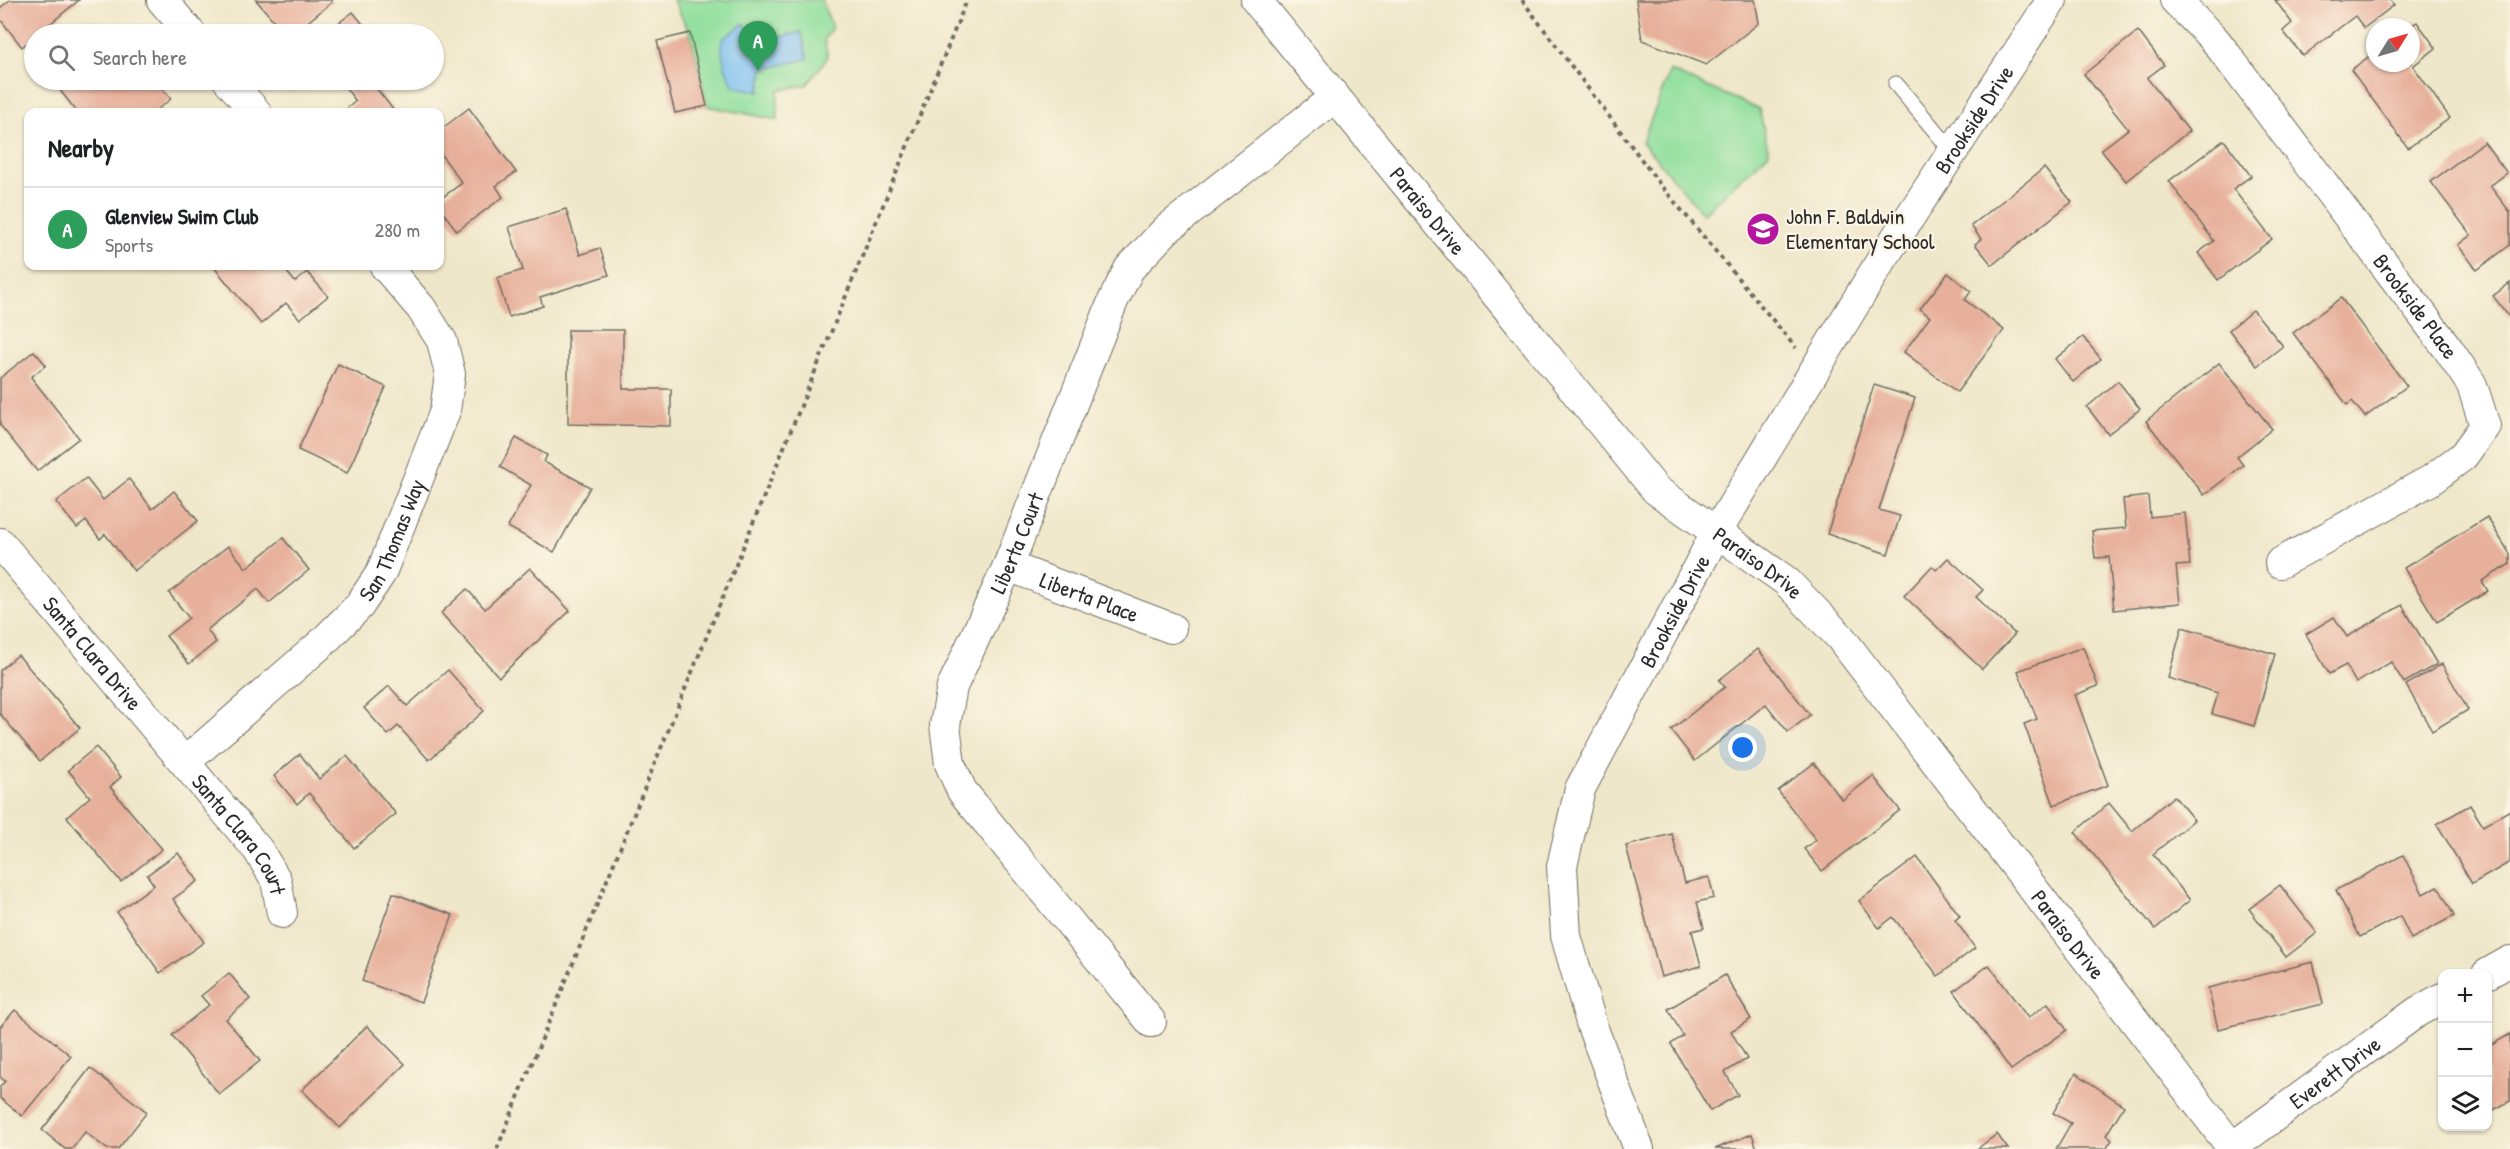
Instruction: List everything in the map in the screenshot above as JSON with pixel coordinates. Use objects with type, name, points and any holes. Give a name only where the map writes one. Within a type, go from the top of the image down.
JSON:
[{"type":"street","points":[[162,0],[182,24]]},
{"type":"street","name":"Paraiso Drive","points":[[1256,0],[1656,490],[1786,581],[1840,637],[1977,819],[2232,1148]]},
{"type":"street","name":"Brookside Drive","points":[[1639,1149],[1592,1026],[1566,936],[1562,866],[1580,789],[1716,533],[1879,264],[2052,0]]},
{"type":"street","name":"Brookside Place","points":[[2175,0],[2215,40],[2449,350],[2472,385],[2485,426],[2463,456],[2431,480],[2280,563]]},
{"type":"street","points":[[237,90],[252,108]]},
{"type":"street","name":"Liberta Court","points":[[1151,1023],[988,826],[962,791],[951,764],[945,725],[952,687],[1008,566],[1113,301],[1130,269],[1166,230],[1335,97]]},
{"type":"street","name":"San Thomas Way","points":[[185,762],[322,643],[359,606],[386,563],[445,411],[450,374],[442,341],[420,308],[388,270]]},
{"type":"street","name":"Santa Clara Drive","points":[[6,562],[185,762]]},
{"type":"street","name":"Liberta Place","points":[[1008,566],[1172,628]]},
{"type":"street","name":"Santa Clara Court","points":[[185,762],[258,850],[276,880],[282,913]]},
{"type":"street","points":[[2492,971],[2510,961]]},
{"type":"street","name":"Everett Drive","points":[[2232,1148],[2417,1012],[2438,1000]]},
{"type":"lane","points":[[1896,84],[1952,151]]},
{"type":"path","points":[[496,1149],[967,0]]},
{"type":"path","points":[[1522,0],[1659,183],[1814,371]]},
{"type":"green space","points":[[673,0],[822,0],[832,28],[824,39],[828,57],[807,85],[778,90],[778,120],[707,106],[690,33]]},
{"type":"green space","points":[[1670,71],[1759,109],[1769,153],[1703,214],[1642,142]]},
{"type":"water","points":[[744,23],[759,42],[801,32],[808,59],[763,69],[760,92],[734,86],[724,64],[722,40]]},
{"type":"building","points":[[10,0],[79,0],[50,24],[24,24],[24,45],[22,47],[0,19],[0,8]]},
{"type":"building","points":[[256,0],[331,0],[332,2],[305,24],[276,24]]},
{"type":"building","points":[[1636,0],[1755,0],[1759,23],[1706,65],[1642,40]]},
{"type":"building","points":[[2275,0],[2390,0],[2394,5],[2377,18],[2366,18],[2364,28],[2355,16],[2303,56],[2283,31],[2292,23]]},
{"type":"building","points":[[353,12],[363,24],[337,24]]},
{"type":"building","points":[[2420,26],[2436,48],[2420,61]]},
{"type":"building","points":[[2138,31],[2164,65],[2147,78],[2189,131],[2126,181],[2101,150],[2128,129],[2084,74]]},
{"type":"building","points":[[690,33],[707,106],[675,113],[657,41]]},
{"type":"building","points":[[2366,59],[2366,72],[2417,72],[2450,118],[2408,148],[2351,70]]},
{"type":"building","points":[[60,90],[163,90],[171,99],[159,108],[74,108]]},
{"type":"building","points":[[347,90],[378,90],[392,108],[347,108],[356,101]]},
{"type":"building","points":[[469,108],[516,172],[496,186],[503,197],[457,231],[444,213],[444,196],[462,183],[444,158],[444,127]]},
{"type":"building","points":[[2224,140],[2251,176],[2233,189],[2272,239],[2218,280],[2198,253],[2214,241],[2169,181]]},
{"type":"building","points":[[2484,142],[2507,173],[2490,186],[2510,212],[2510,245],[2477,270],[2458,245],[2471,235],[2431,182]]},
{"type":"building","points":[[2044,168],[2072,202],[1992,265],[1975,244],[1981,239],[1971,226]]},
{"type":"building","points":[[566,209],[580,255],[600,248],[609,275],[540,297],[543,306],[509,317],[497,278],[523,270],[509,227]]},
{"type":"building","points":[[216,270],[285,270],[295,282],[307,272],[328,296],[300,319],[286,303],[261,324]]},
{"type":"building","points":[[1948,273],[1971,291],[1965,300],[2004,330],[1957,392],[1904,352],[1930,317],[1920,309]]},
{"type":"building","points":[[2510,283],[2510,318],[2493,296]]},
{"type":"building","points":[[2341,298],[2407,386],[2365,417],[2352,401],[2347,405],[2293,333]]},
{"type":"building","points":[[2253,310],[2283,346],[2257,366],[2229,330]]},
{"type":"building","points":[[568,330],[623,330],[623,389],[671,389],[671,426],[568,424]]},
{"type":"building","points":[[2083,337],[2101,359],[2073,382],[2055,359]]},
{"type":"building","points":[[34,351],[46,365],[31,377],[79,438],[37,471],[0,425],[0,378]]},
{"type":"building","points":[[2219,363],[2272,429],[2237,457],[2243,465],[2204,495],[2146,421]]},
{"type":"building","points":[[338,364],[386,387],[347,473],[298,450]]},
{"type":"building","points":[[2118,381],[2140,409],[2108,434],[2087,407]]},
{"type":"building","points":[[1874,385],[1915,398],[1879,510],[1900,516],[1888,554],[1827,534]]},
{"type":"building","points":[[516,438],[547,455],[544,462],[590,487],[554,552],[508,527],[531,485],[500,467]]},
{"type":"building","points":[[86,478],[103,500],[129,479],[152,509],[174,491],[198,521],[134,571],[105,534],[100,539],[86,521],[77,528],[56,502]]},
{"type":"building","points":[[2148,496],[2150,517],[2185,513],[2190,565],[2176,566],[2180,603],[2114,610],[2109,557],[2095,558],[2092,531],[2126,528],[2123,499]]},
{"type":"building","points":[[2487,517],[2510,554],[2510,564],[2482,581],[2488,591],[2437,622],[2404,568]]},
{"type":"building","points":[[283,538],[309,570],[269,603],[258,589],[207,630],[216,642],[189,664],[166,636],[189,618],[169,593],[228,546],[246,568]]},
{"type":"building","points":[[1948,558],[1983,590],[1976,597],[2015,634],[1982,669],[1904,596],[1932,566],[1936,570]]},
{"type":"building","points":[[530,568],[570,611],[499,677],[441,613],[467,589],[485,609]]},
{"type":"building","points":[[2402,605],[2437,664],[2404,683],[2391,662],[2356,683],[2346,665],[2329,674],[2306,634],[2334,617],[2347,637]]},
{"type":"building","points":[[2182,627],[2275,654],[2254,726],[2212,714],[2218,693],[2168,678]]},
{"type":"building","points":[[2083,647],[2098,686],[2075,695],[2108,785],[2054,805],[2024,724],[2037,719],[2018,671]]},
{"type":"building","points":[[1758,649],[1810,715],[1788,732],[1766,704],[1695,761],[1671,730],[1725,687],[1719,680]]},
{"type":"building","points":[[18,655],[80,728],[40,761],[0,714],[0,670]]},
{"type":"building","points":[[2442,664],[2468,710],[2432,731],[2406,685]]},
{"type":"building","points":[[448,670],[484,711],[429,760],[398,726],[388,735],[364,708],[389,686],[407,706]]},
{"type":"building","points":[[96,747],[121,777],[110,787],[162,849],[121,882],[67,817],[90,797],[68,770]]},
{"type":"building","points":[[300,754],[319,779],[347,756],[396,814],[354,848],[309,793],[297,804],[274,776]]},
{"type":"building","points":[[1814,763],[1842,800],[1873,776],[1900,810],[1822,871],[1804,849],[1816,840],[1778,791]]},
{"type":"building","points":[[2174,796],[2194,820],[2153,854],[2190,900],[2155,929],[2075,832],[2109,803],[2132,831]]},
{"type":"building","points":[[2470,805],[2483,826],[2510,810],[2510,862],[2472,884],[2437,824]]},
{"type":"building","points":[[1672,834],[1685,883],[1709,877],[1714,898],[1697,902],[1704,928],[1692,931],[1701,966],[1661,977],[1626,846]]},
{"type":"building","points":[[178,853],[198,881],[173,899],[204,942],[160,973],[117,912],[154,885],[147,875]]},
{"type":"building","points":[[2403,855],[2423,894],[2438,886],[2454,916],[2411,939],[2400,916],[2360,937],[2336,890]]},
{"type":"building","points":[[1917,857],[1960,916],[1955,920],[1975,948],[1938,976],[1893,917],[1879,928],[1859,901]]},
{"type":"building","points":[[2280,885],[2317,933],[2286,957],[2249,909]]},
{"type":"building","points":[[393,893],[453,915],[421,1002],[362,981]]},
{"type":"building","points":[[2313,962],[2323,1004],[2218,1029],[2208,988]]},
{"type":"building","points":[[1989,965],[2028,1018],[2048,1003],[2067,1030],[2011,1070],[1954,991]]},
{"type":"building","points":[[229,973],[250,999],[226,1019],[260,1061],[219,1094],[172,1035],[209,1005],[201,996]]},
{"type":"building","points":[[1725,975],[1751,1019],[1731,1031],[1747,1059],[1725,1072],[1738,1095],[1710,1111],[1671,1044],[1683,1036],[1668,1009]]},
{"type":"building","points":[[15,1010],[71,1056],[22,1116],[0,1098],[0,1087],[5,1081],[0,1077],[0,1027]]},
{"type":"building","points":[[367,1026],[405,1064],[340,1128],[302,1090]]},
{"type":"building","points":[[2510,1034],[2510,1101],[2492,1111],[2492,1077],[2492,1045]]},
{"type":"building","points":[[90,1068],[147,1112],[118,1149],[107,1149],[85,1132],[72,1149],[65,1149],[42,1130]]},
{"type":"building","points":[[2076,1073],[2124,1106],[2106,1135],[2112,1140],[2106,1149],[2056,1149],[2071,1123],[2053,1113]]},
{"type":"building","points":[[1752,1134],[1757,1149],[1715,1149]]},
{"type":"building","points":[[1997,1134],[2008,1149],[1977,1149]]},
{"type":"place","name":"Glenview Swim Club","points":[[758,71]]},
{"type":"place","name":"John F. Baldwin Elementary School","points":[[1763,229]]}]
